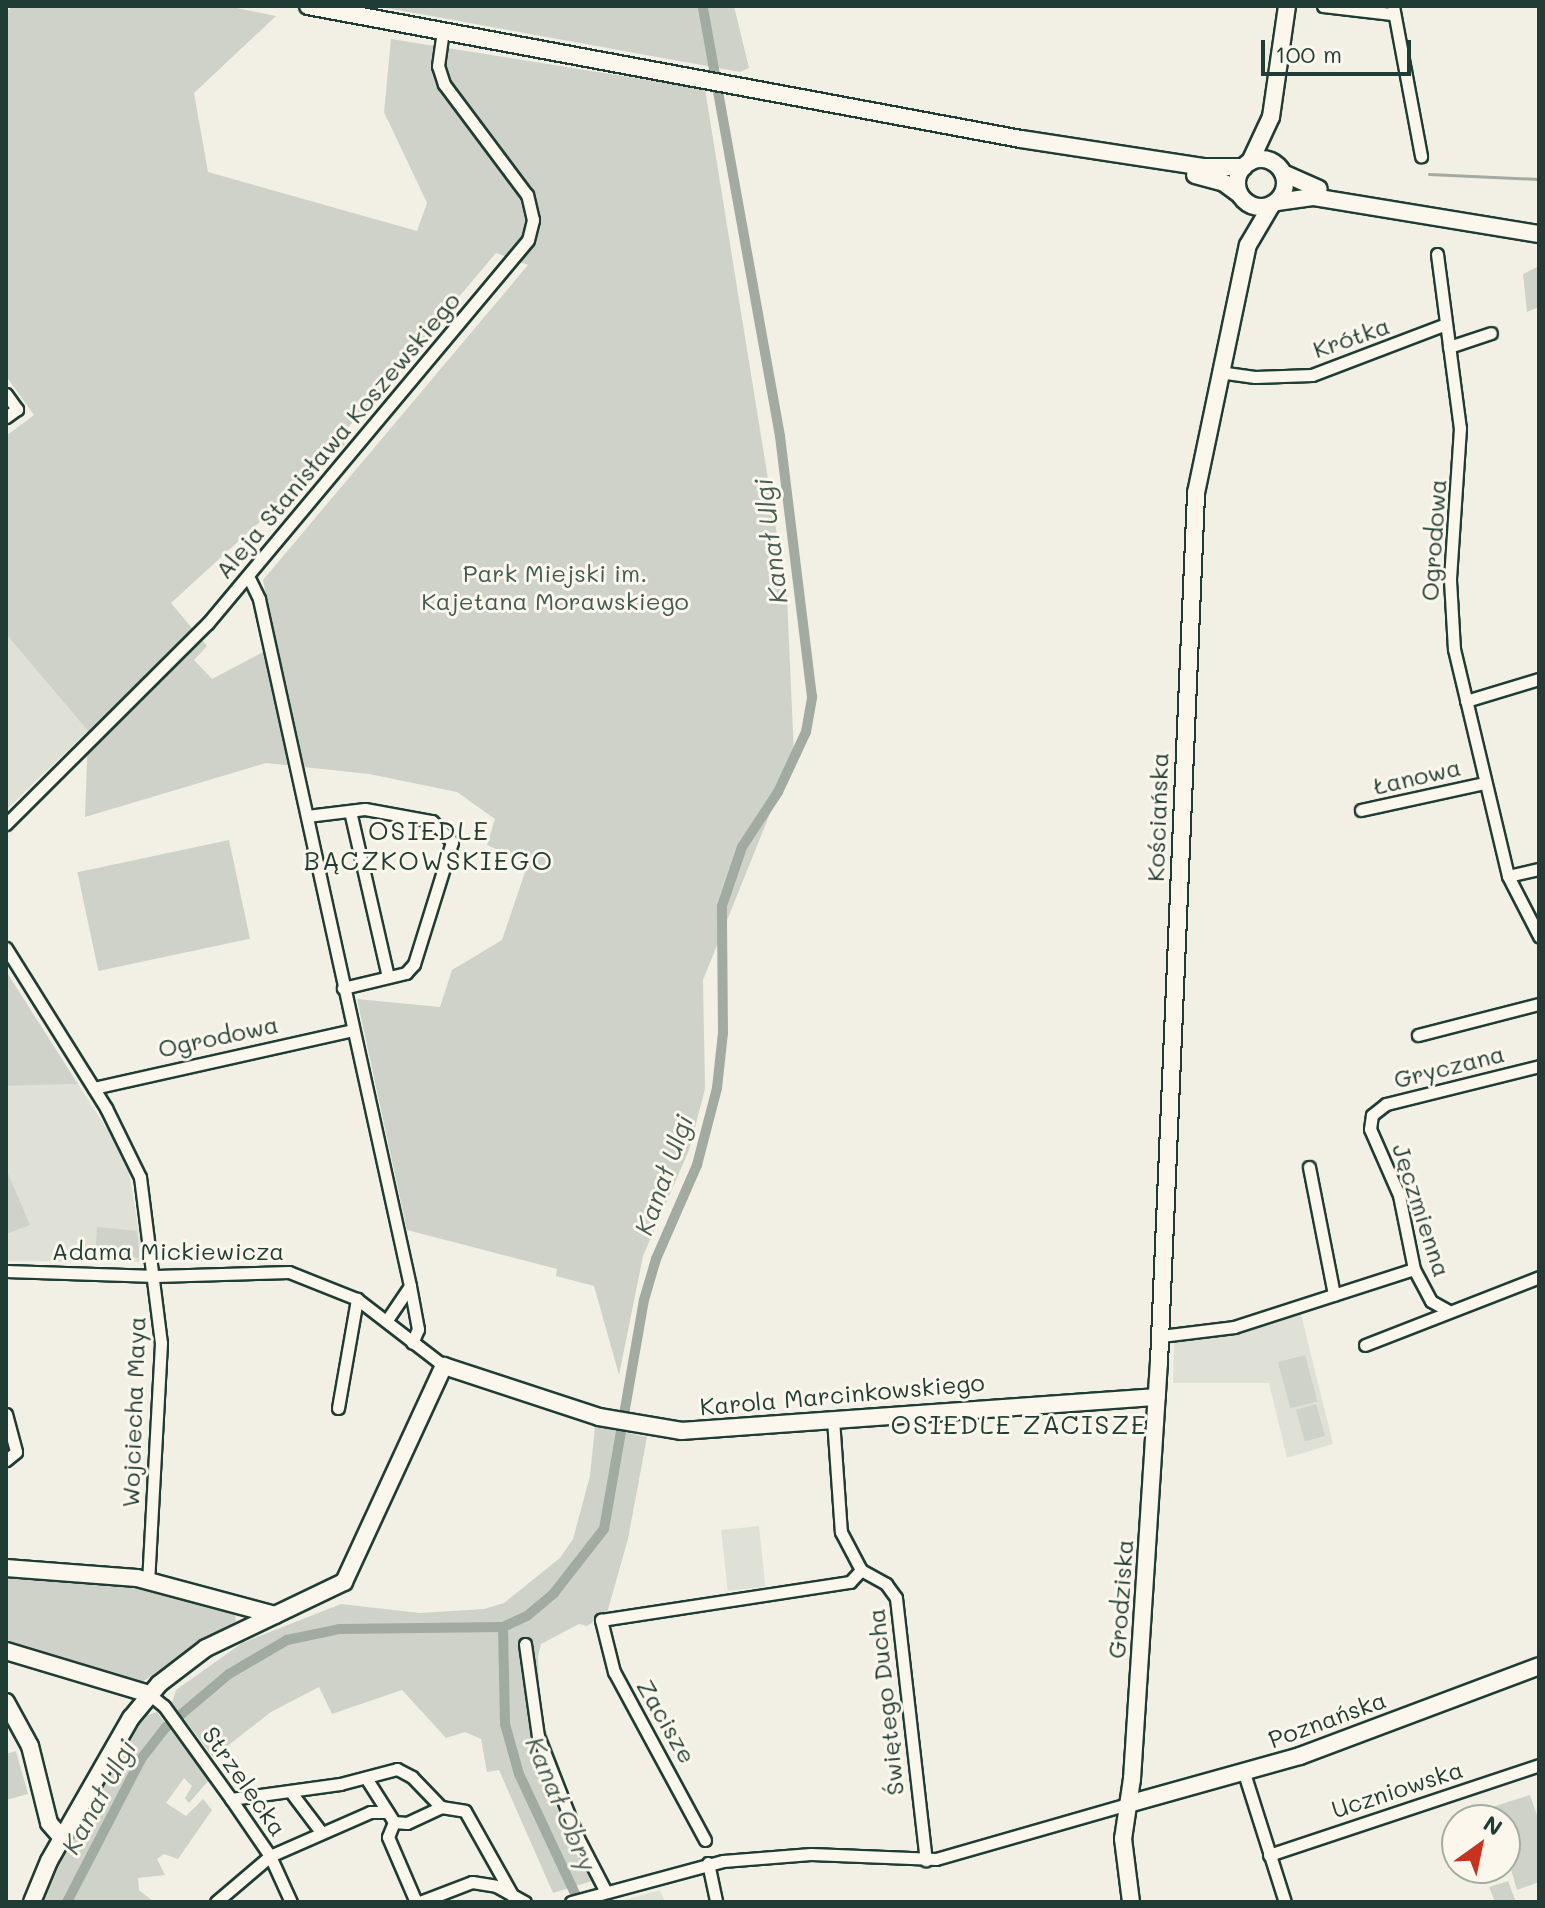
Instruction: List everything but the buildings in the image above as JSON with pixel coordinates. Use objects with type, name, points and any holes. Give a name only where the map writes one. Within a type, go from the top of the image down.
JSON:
[{"type":"main road","points":[[308,6],[1021,139],[1203,167],[1268,160],[1302,186],[1493,226]]},
{"type":"main road","points":[[1242,197],[1238,179],[1271,117],[1287,6]]},
{"type":"main road","points":[[1271,117],[1285,186],[1274,204]]},
{"type":"main road","points":[[1021,139],[1087,157],[1207,177],[1256,207],[1313,197],[1539,234]]},
{"type":"main road","name":"Kościańska","points":[[1242,197],[1248,245]]},
{"type":"main road","name":"Kościańska","points":[[1157,1397],[1192,540],[1199,471],[1248,245],[1274,204]]},
{"type":"main road","points":[[32,1902],[62,1838],[149,1694],[183,1664],[231,1635],[333,1590],[351,1571],[444,1366]]},
{"type":"main road","name":"Karola Marcinkowskiego","points":[[444,1366],[603,1418],[643,1426],[709,1431],[833,1419],[1157,1397]]},
{"type":"main road","name":"Grodziska","points":[[1131,1902],[1123,1839],[1157,1397]]},
{"type":"main road","points":[[6,1568],[148,1580],[276,1615]]},
{"type":"main road","points":[[231,1635],[241,1607]]},
{"type":"main road","points":[[6,1651],[149,1694]]},
{"type":"main road","name":"Poznańska","points":[[1128,1804],[1244,1773],[1539,1666]]},
{"type":"main road","points":[[6,1702],[30,1746],[49,1823],[62,1838]]},
{"type":"street","points":[[1323,6],[1392,10],[1405,59],[1421,156]]},
{"type":"street","name":"Aleja Stanisława Koszewskiego","points":[[6,824],[136,699],[248,576],[530,235],[533,211],[527,195],[444,84],[438,66],[443,31]]},
{"type":"street","name":"Ogrodowa","points":[[1437,254],[1460,428],[1450,616],[1494,826],[1508,876],[1539,936]]},
{"type":"street","name":"Krótka","points":[[1219,372],[1312,375],[1446,324]]},
{"type":"street","points":[[1449,347],[1491,333]]},
{"type":"street","points":[[6,394],[17,409],[6,417]]},
{"type":"street","points":[[248,576],[259,599],[410,1286],[418,1329],[412,1343]]},
{"type":"street","points":[[1466,701],[1539,679]]},
{"type":"street","name":"Łanowa","points":[[1361,810],[1484,783]]},
{"type":"street","points":[[307,816],[350,811],[432,821],[452,842],[414,964],[406,973],[343,988]]},
{"type":"street","points":[[350,811],[388,977]]},
{"type":"street","points":[[1508,876],[1539,869]]},
{"type":"street","name":"Wojciecha Maya","points":[[6,948],[94,1088],[136,1163],[156,1276],[161,1343],[148,1580]]},
{"type":"street","points":[[1418,1035],[1539,1004]]},
{"type":"street","name":"Ogrodowa","points":[[94,1088],[353,1030]]},
{"type":"street","name":"Gryczana","points":[[1372,1115],[1386,1104],[1539,1066]]},
{"type":"street","name":"Jęczmienna","points":[[1372,1115],[1370,1129],[1399,1195],[1414,1269],[1431,1301],[1447,1310]]},
{"type":"street","points":[[1309,1167],[1334,1295]]},
{"type":"street","points":[[1161,1336],[1234,1327],[1414,1269]]},
{"type":"street","name":"Adama Mickiewicza","points":[[6,1271],[156,1276],[289,1272],[357,1299],[444,1366]]},
{"type":"street","points":[[1365,1345],[1435,1319],[1447,1310],[1539,1277]]},
{"type":"street","points":[[387,1320],[410,1286]]},
{"type":"street","points":[[338,1408],[357,1299]]},
{"type":"street","points":[[6,1414],[16,1452],[6,1460]]},
{"type":"street","name":"Świętego Ducha","points":[[833,1419],[841,1532],[861,1570],[886,1584],[896,1598],[926,1860]]},
{"type":"street","name":"Zacisze","points":[[705,1840],[614,1672],[601,1620],[850,1582],[861,1570]]},
{"type":"street","points":[[525,1644],[538,1736],[600,1891]]},
{"type":"street","name":"Strzelecka","points":[[149,1694],[183,1731],[270,1856],[291,1902]]},
{"type":"street","name":"Uczniowska","points":[[1269,1855],[1539,1765]]},
{"type":"street","points":[[231,1799],[405,1771],[441,1807]]},
{"type":"street","points":[[1244,1773],[1285,1902]]},
{"type":"street","points":[[366,1778],[394,1822],[407,1823],[441,1807],[465,1811],[514,1898]]},
{"type":"street","points":[[290,1791],[321,1832]]},
{"type":"street","points":[[571,1902],[600,1891],[708,1863],[792,1854],[926,1860],[1128,1804]]},
{"type":"street","points":[[216,1902],[270,1856],[321,1832],[385,1812]]},
{"type":"street","points":[[394,1822],[388,1837],[418,1902],[472,1882],[525,1902]]},
{"type":"street","points":[[708,1863],[716,1902]]},
{"type":"shaded area","points":[[6,634],[88,731],[6,810]]},
{"type":"shaded area","points":[[78,1084],[127,1160],[144,1262],[6,1261],[6,1086]]},
{"type":"shaded area","points":[[1300,1310],[1333,1444],[1287,1458],[1269,1383],[1173,1383],[1174,1339],[1215,1336]]},
{"type":"shaded area","points":[[759,1526],[765,1587],[728,1591],[721,1530]]},
{"type":"shaded area","points":[[660,1890],[665,1902],[617,1902]]},
{"type":"green space","name":"Park Miejski im. Kajetana Morawskiego","points":[[13,6],[227,6],[276,16],[194,93],[208,172],[417,231],[427,203],[384,112],[391,39],[705,89],[787,597],[794,754],[703,980],[705,1089],[689,1150],[643,1256],[619,1375],[594,1286],[556,1276],[557,1269],[407,1230],[357,999],[440,1007],[452,970],[502,940],[528,863],[487,845],[495,819],[457,792],[369,774],[266,763],[85,817],[88,731],[6,634],[6,436],[34,415],[6,376],[6,12]],"holes":[[[496,253],[528,265],[263,580],[276,645],[212,679],[194,660],[207,646],[171,603],[345,444],[340,437]]]},
{"type":"green space","points":[[376,6],[734,6],[749,68],[740,72]]},
{"type":"green space","points":[[1539,266],[1539,307],[1527,312],[1523,274]]},
{"type":"green space","points":[[229,840],[250,939],[98,971],[77,872]]},
{"type":"green space","points":[[6,971],[78,1084],[6,1086]]},
{"type":"green space","points":[[6,1169],[30,1225],[6,1234]]},
{"type":"green space","points":[[97,1227],[137,1231],[140,1258],[95,1254]]},
{"type":"green space","points":[[1305,1355],[1317,1401],[1290,1409],[1278,1362]]},
{"type":"green space","points":[[1316,1404],[1325,1436],[1305,1442],[1296,1410]]},
{"type":"green space","points":[[595,1426],[647,1437],[628,1539],[607,1613],[587,1626],[579,1624],[541,1644],[538,1656],[540,1714],[560,1769],[542,1777],[592,1881],[553,1893],[499,1770],[487,1772],[481,1739],[465,1732],[446,1738],[402,1690],[332,1714],[319,1687],[271,1712],[213,1757],[172,1703],[176,1690],[242,1643],[341,1604],[420,1613],[484,1609],[504,1603],[560,1558],[573,1539],[590,1476]]},
{"type":"green space","points":[[6,1576],[142,1583],[225,1612],[227,1605],[234,1609],[236,1621],[142,1682],[132,1681],[6,1646]]},
{"type":"green space","points":[[157,1712],[209,1780],[189,1803],[185,1798],[192,1786],[184,1778],[166,1803],[186,1816],[203,1799],[212,1810],[178,1859],[164,1854],[157,1859],[165,1875],[138,1878],[139,1890],[154,1902],[40,1902],[58,1860],[137,1727],[145,1716]]},
{"type":"green space","points":[[16,1751],[28,1794],[6,1800],[6,1754]]},
{"type":"green space","points":[[1530,1795],[1539,1821],[1539,1882],[1517,1890],[1515,1884],[1521,1884],[1521,1804],[1502,1804]]},
{"type":"green space","points":[[1509,1884],[1516,1902],[1495,1902],[1489,1887]]},
{"type":"waterway","name":"Kanał Ulgi","points":[[67,1902],[141,1759],[165,1728],[229,1674],[287,1640],[339,1629],[503,1627],[527,1616],[554,1593],[604,1529],[644,1300],[656,1259],[697,1165],[717,1088],[723,1033],[722,906],[742,847],[778,792],[806,732],[812,697],[780,436],[703,6]]},
{"type":"waterway","points":[[1429,174],[1539,179]]},
{"type":"waterway","name":"Kanał Obry","points":[[503,1627],[505,1724],[519,1774],[579,1902]]},
{"type":"district","name":"OSIEDLE BĄCZKOWSKIEGO","points":[[429,846]]},
{"type":"district","name":"OSIEDLE ZACISZE","points":[[1019,1425]]}]
